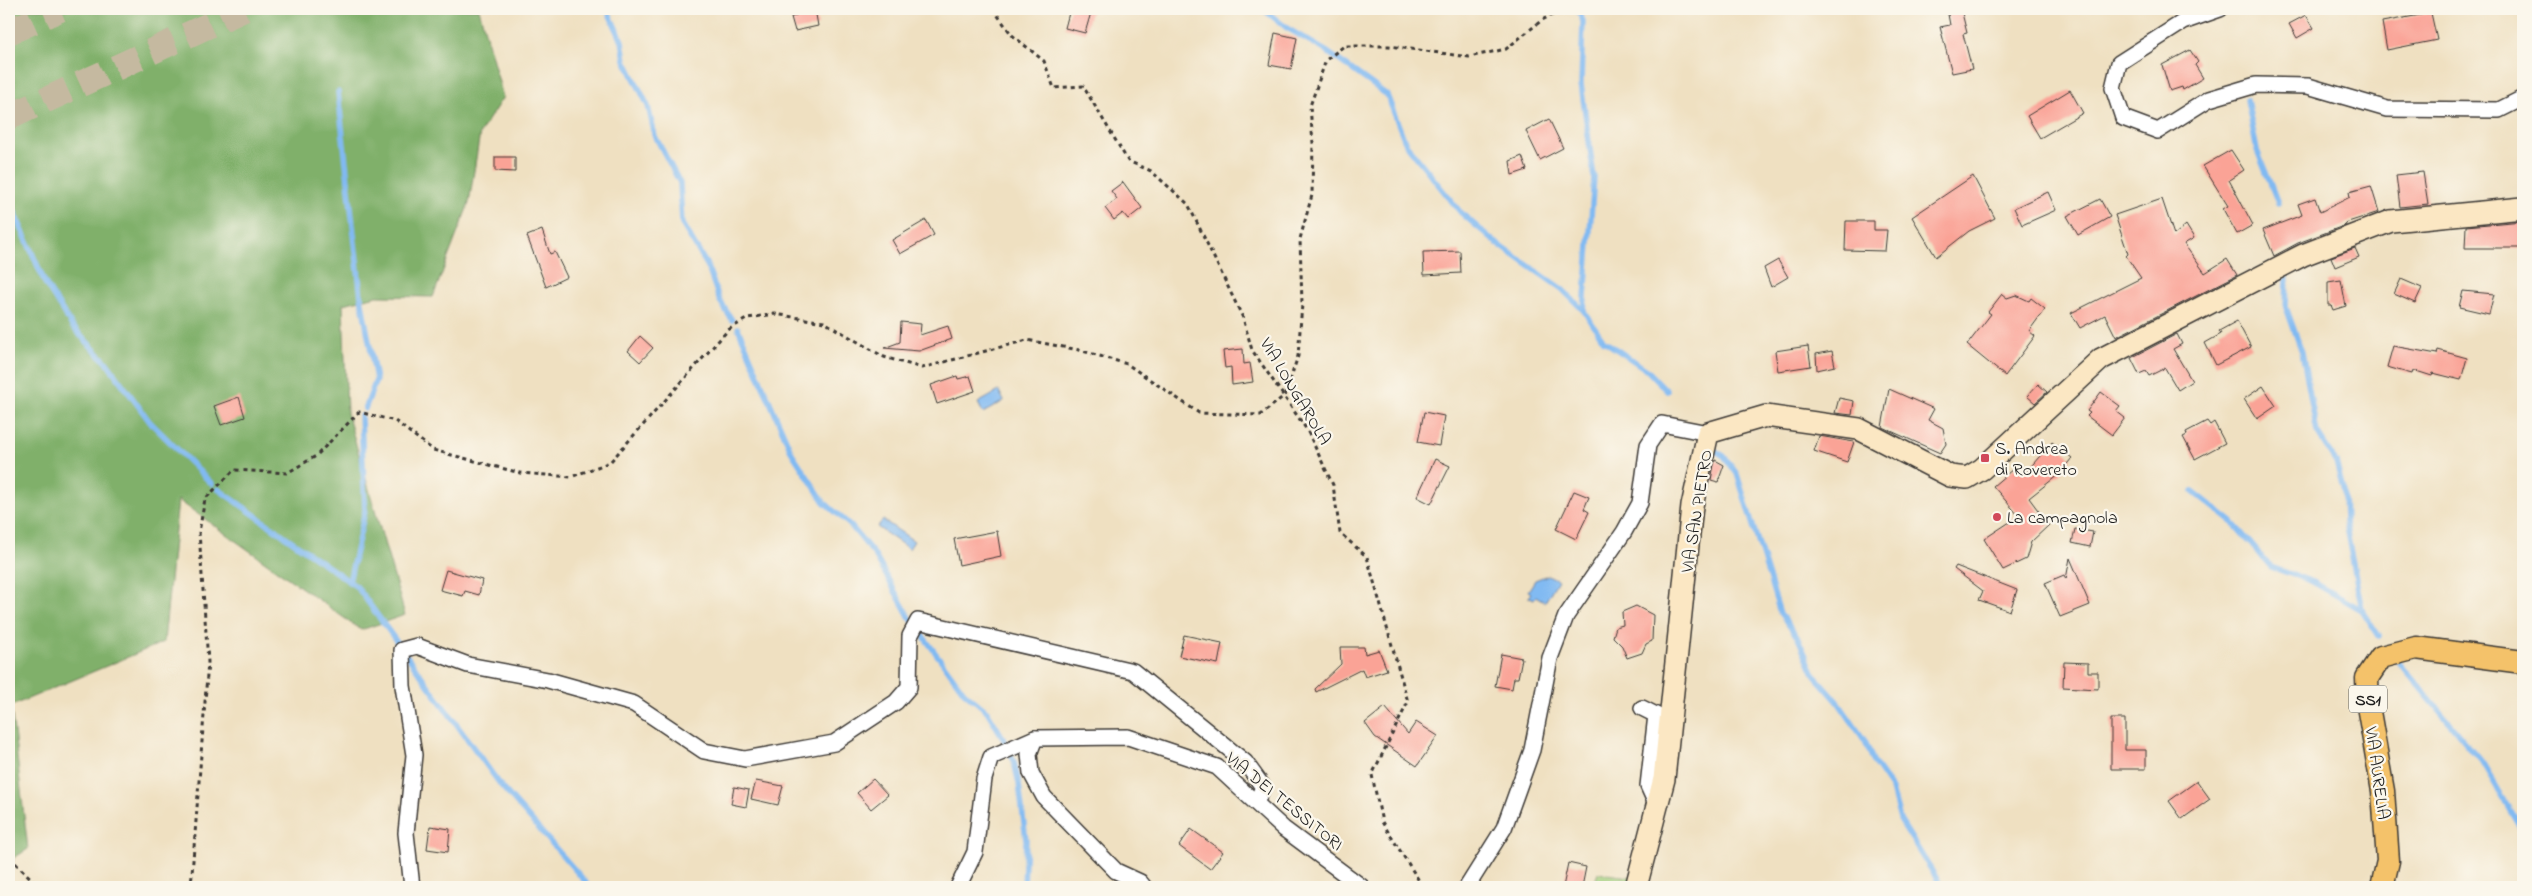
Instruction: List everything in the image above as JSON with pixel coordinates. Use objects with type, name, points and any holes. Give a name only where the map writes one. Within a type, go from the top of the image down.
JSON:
[{"type":"main road","name":"VIA AURELIA","points":[[2382,887],[2388,860],[2383,790],[2368,706],[2368,678],[2380,657],[2416,648],[2523,662]]},
{"type":"street","points":[[2220,9],[2183,22],[2119,63],[2113,88],[2123,118],[2158,131],[2209,99],[2256,85],[2308,86],[2387,109],[2499,110],[2523,98]]},
{"type":"street","name":"VIA SAN PIETRO","points":[[1636,887],[1664,779],[1692,506],[1708,432],[1766,416],[1859,429],[1950,476],[1967,478],[1982,469],[2101,359],[2303,255],[2391,221],[2523,208]]},
{"type":"street","points":[[1468,887],[1504,828],[1532,750],[1550,658],[1566,616],[1624,532],[1640,503],[1648,445],[1662,424],[1708,432]]},
{"type":"street","points":[[412,887],[406,833],[414,755],[403,686],[402,650],[417,646],[468,666],[548,680],[634,704],[704,751],[745,759],[834,743],[896,702],[909,687],[910,636],[918,621],[1133,671],[1245,762],[1263,787],[1256,803]]},
{"type":"street","points":[[1642,708],[1656,715],[1648,786],[1657,806]]},
{"type":"street","name":"VIA DEI TESSITORI","points":[[958,887],[975,852],[984,779],[991,757],[1035,738],[1128,737],[1217,767],[1284,829],[1362,887]]},
{"type":"street","points":[[1035,738],[1029,754],[1031,773],[1044,797],[1116,871],[1140,882],[1144,887]]},
{"type":"path","name":"VIA LONGAROLA","points":[[993,9],[1012,35],[1044,62],[1054,88],[1083,86],[1128,161],[1151,171],[1188,204],[1243,318],[1252,350],[1308,430],[1333,485],[1340,534],[1367,557],[1408,702],[1372,775],[1382,822],[1423,887]]},
{"type":"path","points":[[191,887],[208,662],[199,532],[205,499],[234,470],[287,473],[316,456],[359,412],[395,421],[433,450],[520,473],[570,476],[610,462],[728,330],[748,318],[775,314],[824,322],[884,357],[922,368],[1027,340],[1079,350],[1127,364],[1199,413],[1261,415],[1285,395],[1298,356],[1302,304],[1300,239],[1312,195],[1313,143],[1310,106],[1326,60],[1344,46],[1389,46],[1469,57],[1506,50],[1542,20],[1564,9]]},
{"type":"path","points":[[9,816],[14,862],[40,887]]},
{"type":"green space","points":[[9,9],[479,9],[503,97],[480,133],[469,203],[433,297],[377,296],[343,304],[347,413],[405,615],[361,630],[178,500],[164,642],[11,706],[28,849],[9,861]]},
{"type":"green space","points":[[1598,873],[1639,878],[1636,887],[1593,887]]},
{"type":"water","points":[[999,391],[1004,401],[983,413],[978,403]]},
{"type":"water","points":[[883,520],[914,541],[909,549],[877,527]]},
{"type":"water","points":[[1548,575],[1558,580],[1545,602],[1536,596],[1534,599],[1528,597],[1531,593],[1528,591],[1535,580]]},
{"type":"building","points":[[794,9],[815,9],[818,26],[795,31],[791,17],[796,16]]},
{"type":"building","points":[[1070,9],[1092,9],[1085,33],[1065,28]]},
{"type":"building","points":[[1947,9],[1961,9],[1967,33],[1963,34],[1972,69],[1952,73],[1940,27],[1950,25]]},
{"type":"building","points":[[2431,13],[2437,40],[2387,50],[2382,22]]},
{"type":"building","points":[[2306,15],[2314,28],[2297,38],[2289,24]]},
{"type":"building","points":[[1275,33],[1297,38],[1291,69],[1269,65]]},
{"type":"building","points":[[2190,50],[2198,62],[2195,65],[2203,78],[2183,90],[2182,87],[2170,91],[2162,65]]},
{"type":"building","points":[[2070,90],[2083,113],[2040,138],[2027,116]]},
{"type":"building","points":[[1549,119],[1563,148],[1540,160],[1526,131]]},
{"type":"building","points":[[2231,150],[2244,170],[2229,180],[2253,225],[2237,234],[2223,209],[2228,206],[2203,166]]},
{"type":"building","points":[[1522,156],[1527,170],[1512,175],[1510,161]]},
{"type":"building","points":[[495,157],[515,157],[515,172],[495,171]]},
{"type":"building","points":[[2423,172],[2428,204],[2400,207],[2396,175]]},
{"type":"building","points":[[1973,176],[1995,218],[1969,231],[1936,257],[1912,217]]},
{"type":"building","points":[[1123,182],[1142,208],[1128,219],[1123,213],[1114,220],[1105,208],[1117,199],[1111,191]]},
{"type":"building","points":[[2371,186],[2379,212],[2345,223],[2346,225],[2298,243],[2274,256],[2263,230],[2302,215],[2298,204],[2315,198],[2320,212],[2350,197],[2349,192]]},
{"type":"building","points":[[2048,192],[2056,210],[2022,225],[2014,208]]},
{"type":"building","points":[[2100,199],[2110,217],[2078,235],[2067,216]]},
{"type":"building","points":[[2162,199],[2174,235],[2186,225],[2194,238],[2184,244],[2205,273],[2227,259],[2237,275],[2116,337],[2105,315],[2080,328],[2071,313],[2141,278],[2126,256],[2128,254],[2115,215]]},
{"type":"building","points":[[926,220],[934,235],[900,254],[892,240]]},
{"type":"building","points":[[1846,221],[1874,221],[1874,230],[1887,230],[1885,251],[1845,250]]},
{"type":"building","points":[[2523,221],[2523,248],[2465,248],[2466,226]]},
{"type":"building","points":[[542,230],[550,254],[555,252],[567,277],[546,287],[527,236]]},
{"type":"building","points":[[2355,248],[2359,257],[2335,267],[2331,257]]},
{"type":"building","points":[[1460,251],[1461,273],[1424,275],[1423,252]]},
{"type":"building","points":[[1778,260],[1788,277],[1771,287],[1764,268]]},
{"type":"building","points":[[2401,279],[2422,288],[2415,303],[2394,294]]},
{"type":"building","points":[[2341,280],[2346,306],[2333,310],[2331,305],[2328,305],[2328,282]]},
{"type":"building","points":[[2463,291],[2494,294],[2489,314],[2459,307]]},
{"type":"building","points":[[2002,294],[2007,298],[2016,295],[2029,301],[2031,298],[2045,309],[2029,331],[2035,336],[2005,376],[1967,345],[1991,314],[1988,312]]},
{"type":"building","points":[[2237,321],[2251,347],[2216,365],[2205,343],[2221,334],[2219,331]]},
{"type":"building","points":[[901,322],[921,324],[920,335],[948,326],[952,339],[919,351],[884,348],[900,342]]},
{"type":"building","points":[[2177,334],[2182,344],[2173,349],[2192,381],[2178,390],[2165,368],[2149,376],[2146,371],[2139,374],[2131,358]]},
{"type":"building","points":[[640,336],[653,348],[640,362],[628,351]]},
{"type":"building","points":[[1808,346],[1811,366],[1778,371],[1775,351]]},
{"type":"building","points":[[2393,346],[2437,354],[2438,350],[2467,358],[2461,380],[2433,373],[2432,376],[2413,370],[2412,374],[2387,367]]},
{"type":"building","points":[[1243,349],[1244,364],[1250,363],[1253,382],[1232,385],[1231,367],[1225,368],[1223,351]]},
{"type":"building","points":[[1832,351],[1835,366],[1817,370],[1816,354]]},
{"type":"building","points":[[957,376],[958,379],[970,376],[975,391],[937,404],[931,385]]},
{"type":"building","points":[[2038,384],[2047,392],[2035,403],[2027,396]]},
{"type":"building","points":[[2263,386],[2276,406],[2257,419],[2244,399]]},
{"type":"building","points":[[1889,389],[1934,409],[1928,420],[1943,428],[1946,444],[1940,453],[1882,427]]},
{"type":"building","points":[[2101,392],[2120,406],[2116,411],[2125,418],[2112,435],[2087,416],[2090,413],[2087,411]]},
{"type":"building","points":[[239,397],[245,417],[221,425],[214,406]]},
{"type":"building","points":[[1839,398],[1854,401],[1852,415],[1835,413]]},
{"type":"building","points":[[1424,412],[1444,416],[1439,446],[1418,442]]},
{"type":"building","points":[[2207,421],[2210,425],[2214,422],[2225,443],[2195,459],[2183,437],[2187,435],[2186,432]]},
{"type":"building","points":[[1819,436],[1854,442],[1847,462],[1814,451]]},
{"type":"building","points":[[2052,442],[2072,458],[2058,475],[2029,498],[2049,525],[2031,542],[2026,559],[2003,570],[1984,539],[2019,516],[1993,486],[2020,463],[2027,471]]},
{"type":"building","points":[[1435,459],[1450,466],[1431,504],[1417,497]]},
{"type":"building","points":[[1715,460],[1724,465],[1718,482],[1711,480]]},
{"type":"building","points":[[1574,491],[1589,497],[1584,509],[1589,512],[1576,539],[1556,529]]},
{"type":"building","points":[[2075,529],[2093,532],[2090,547],[2072,543]]},
{"type":"building","points":[[997,531],[1001,556],[959,565],[954,539]]},
{"type":"building","points":[[2070,558],[2090,605],[2060,617],[2045,583],[2064,575],[2066,579]]},
{"type":"building","points":[[1956,566],[2017,590],[2010,611],[1979,600],[1983,591],[1954,569]]},
{"type":"building","points":[[446,570],[482,580],[479,595],[465,591],[463,596],[440,590]]},
{"type":"building","points":[[1636,606],[1653,615],[1652,641],[1646,644],[1642,653],[1627,658],[1622,646],[1613,637],[1616,627],[1623,625],[1622,612]]},
{"type":"building","points":[[1184,635],[1222,643],[1218,664],[1179,656]]},
{"type":"building","points":[[1340,647],[1364,647],[1365,654],[1379,650],[1387,670],[1365,677],[1362,669],[1316,692],[1315,689],[1341,664]]},
{"type":"building","points":[[1501,654],[1522,658],[1518,678],[1514,678],[1512,689],[1495,686]]},
{"type":"building","points":[[2064,662],[2088,663],[2088,672],[2098,672],[2098,689],[2063,687]]},
{"type":"building","points":[[1385,707],[1408,734],[1416,722],[1438,736],[1417,766],[1375,737],[1365,723]]},
{"type":"building","points":[[2111,719],[2125,719],[2125,750],[2146,750],[2146,769],[2111,769]]},
{"type":"building","points":[[873,779],[888,795],[871,809],[857,793]]},
{"type":"building","points":[[756,781],[783,786],[778,805],[751,799]]},
{"type":"building","points":[[2197,781],[2210,799],[2182,819],[2169,801]]},
{"type":"building","points":[[734,787],[749,790],[746,807],[731,804]]},
{"type":"building","points":[[430,826],[450,829],[448,852],[427,849]]},
{"type":"building","points":[[1191,829],[1223,852],[1210,869],[1179,846]]},
{"type":"building","points":[[1568,863],[1586,867],[1582,887],[1563,887]]},
{"type":"waterway","points":[[607,9],[622,41],[625,60],[648,106],[655,136],[680,183],[682,224],[707,265],[720,301],[732,320]]},
{"type":"waterway","points":[[1263,9],[1287,28],[1326,51],[1387,95],[1406,144],[1461,213],[1495,242],[1562,289],[1584,311],[1604,341],[1647,370],[1667,391]]},
{"type":"waterway","points":[[1577,9],[1583,21],[1581,84],[1594,177],[1584,311]]},
{"type":"waterway","points":[[338,92],[361,297],[376,380],[365,409]]},
{"type":"waterway","points":[[2247,100],[2257,150],[2278,203]]},
{"type":"waterway","points":[[9,199],[45,283],[72,326],[107,363],[150,422],[212,484]]},
{"type":"waterway","points":[[2287,279],[2286,307],[2302,352],[2317,432],[2336,462],[2344,492],[2345,522],[2362,610],[2379,636]]},
{"type":"waterway","points":[[738,328],[792,453],[824,502],[851,526],[874,554],[910,618],[964,692],[987,711],[1002,736],[1014,762],[1019,784],[1026,840],[1024,887]]},
{"type":"waterway","points":[[349,582],[365,511],[361,416]]},
{"type":"waterway","points":[[1716,451],[1724,456],[1737,474],[1780,613],[1798,638],[1815,676],[1838,702],[1865,741],[1874,763],[1892,789],[1900,820],[1942,887]]},
{"type":"waterway","points":[[218,489],[357,587],[502,787],[590,887]]},
{"type":"waterway","points":[[2193,491],[2232,522],[2271,567],[2313,582],[2362,610]]},
{"type":"waterway","points":[[2396,659],[2482,762],[2523,832]]},
{"type":"tunnel","points":[[9,32],[60,9]]},
{"type":"tunnel","points":[[9,117],[244,9]]},
{"type":"place","name":"S. Andrea di Rovereto","points":[[1985,458]]},
{"type":"place","name":"La campagnola","points":[[1997,517]]}]
